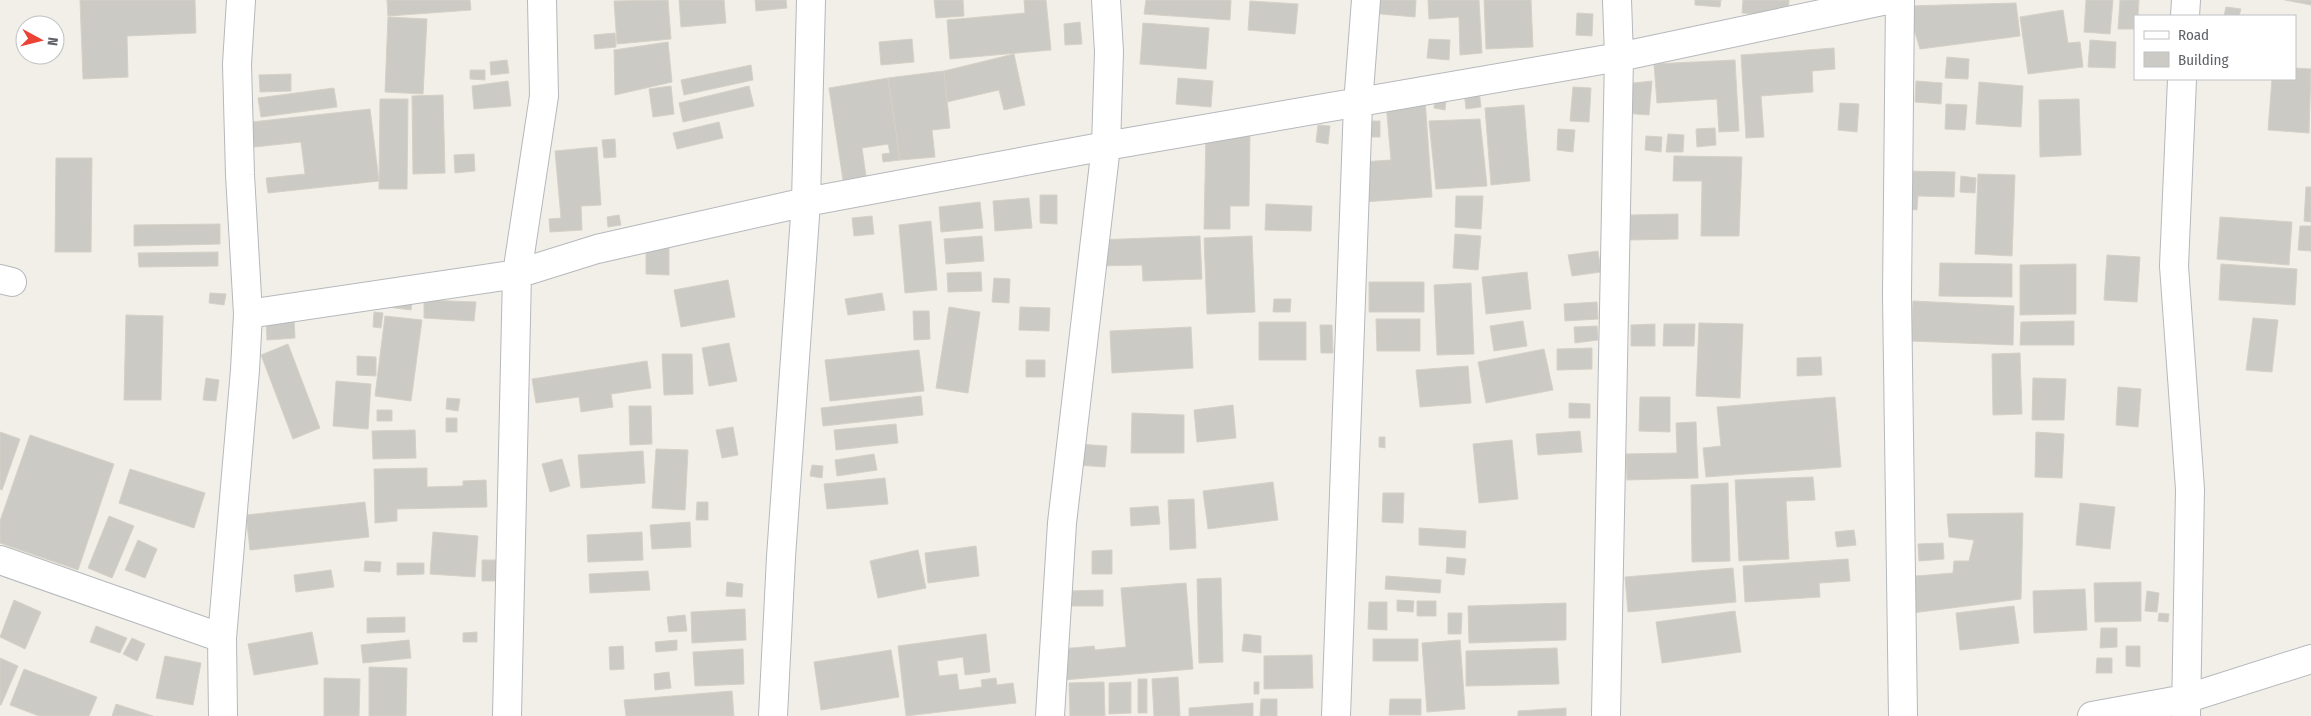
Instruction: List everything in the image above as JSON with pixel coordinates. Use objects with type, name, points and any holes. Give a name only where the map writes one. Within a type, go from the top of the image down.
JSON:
[{"type":"street","points":[[223,716],[222,638],[242,408],[248,314],[238,82],[241,0]]},
{"type":"street","points":[[506,716],[517,274],[544,96],[542,0]]},
{"type":"street","points":[[773,716],[782,547],[806,202],[811,0]]},
{"type":"street","points":[[1050,716],[1062,523],[1106,146],[1110,52],[1106,0]]},
{"type":"street","points":[[1336,716],[1358,104],[1366,0]]},
{"type":"street","points":[[1606,716],[1619,58],[1617,0]]},
{"type":"street","points":[[248,314],[517,274],[597,248],[806,202],[1106,146],[1619,58],[1888,0]]},
{"type":"street","points":[[1900,0],[1896,295],[1903,716]]},
{"type":"street","points":[[2185,15],[2186,0]]},
{"type":"street","points":[[2182,80],[2174,266],[2190,489],[2186,708]]},
{"type":"street","points":[[0,560],[222,638]]},
{"type":"street","points":[[2092,716],[2186,708],[2311,659]]},
{"type":"building","points":[[80,0],[195,0],[196,33],[127,36],[128,77],[83,79]]},
{"type":"building","points":[[387,0],[470,0],[471,10],[388,16]]},
{"type":"building","points":[[668,0],[671,39],[617,44],[614,1]]},
{"type":"building","points":[[679,0],[724,0],[726,23],[681,27]]},
{"type":"building","points":[[755,0],[786,0],[787,8],[756,11]]},
{"type":"building","points":[[934,0],[963,0],[964,16],[936,18]]},
{"type":"building","points":[[1024,0],[1046,0],[1051,50],[950,59],[947,20],[1025,13]]},
{"type":"building","points":[[1146,0],[1231,0],[1230,20],[1144,14]]},
{"type":"building","points":[[1371,0],[1416,0],[1415,17],[1370,13]]},
{"type":"building","points":[[1428,0],[1479,0],[1482,53],[1460,55],[1459,17],[1429,19]]},
{"type":"building","points":[[1484,0],[1531,0],[1533,47],[1486,49]]},
{"type":"building","points":[[1695,0],[1721,0],[1720,7],[1695,5]]},
{"type":"building","points":[[1743,0],[1789,0],[1788,16],[1742,13]]},
{"type":"building","points":[[2086,0],[2113,0],[2110,34],[2084,32]]},
{"type":"building","points":[[2120,0],[2139,0],[2138,15],[2134,15],[2134,29],[2118,29]]},
{"type":"building","points":[[2285,0],[2311,0],[2311,5]]},
{"type":"building","points":[[1250,1],[1298,4],[1295,34],[1248,30]]},
{"type":"building","points":[[2016,3],[2020,36],[1920,49],[1907,6]]},
{"type":"building","points":[[2226,7],[2241,9],[2239,15],[2224,15]]},
{"type":"building","points":[[2063,10],[2068,43],[2080,42],[2083,67],[2028,74],[2020,17]]},
{"type":"building","points":[[1577,13],[1593,14],[1592,36],[1576,35]]},
{"type":"building","points":[[388,17],[427,19],[423,94],[385,92]]},
{"type":"building","points":[[1080,22],[1082,44],[1065,45],[1064,24]]},
{"type":"building","points":[[1143,23],[1209,28],[1206,69],[1140,64]]},
{"type":"building","points":[[615,33],[616,47],[595,49],[594,35]]},
{"type":"building","points":[[912,39],[914,62],[881,65],[879,42]]},
{"type":"building","points":[[1429,39],[1450,40],[1449,60],[1427,58]]},
{"type":"building","points":[[2090,40],[2116,42],[2115,68],[2088,67]]},
{"type":"building","points":[[668,42],[672,82],[615,95],[614,50]]},
{"type":"building","points":[[1834,48],[1835,69],[1812,71],[1813,92],[1761,96],[1764,137],[1746,138],[1741,55]]},
{"type":"building","points":[[1014,54],[1025,105],[1004,110],[999,90],[947,102],[944,71]]},
{"type":"building","points":[[1947,57],[1969,59],[1968,79],[1945,78]]},
{"type":"building","points":[[507,60],[509,73],[491,75],[490,62]]},
{"type":"building","points":[[1735,60],[1739,131],[1719,132],[1717,99],[1657,103],[1654,64]]},
{"type":"building","points":[[751,65],[753,80],[684,95],[681,80]]},
{"type":"building","points":[[2296,68],[2311,69],[2309,133],[2268,130],[2272,80],[2296,80]]},
{"type":"building","points":[[470,70],[485,70],[485,80],[470,79]]},
{"type":"building","points":[[944,71],[950,128],[932,130],[935,157],[900,160],[888,78]]},
{"type":"building","points":[[291,74],[291,91],[260,92],[259,75]]},
{"type":"building","points":[[888,78],[900,160],[883,162],[882,154],[890,153],[888,144],[862,148],[866,176],[843,180],[829,88]]},
{"type":"building","points":[[1178,78],[1213,81],[1211,107],[1176,104]]},
{"type":"building","points":[[508,81],[511,106],[474,109],[472,86]]},
{"type":"building","points":[[1652,81],[1649,115],[1623,113],[1625,84]]},
{"type":"building","points":[[1916,81],[1942,83],[1941,104],[1915,102]]},
{"type":"building","points":[[1979,82],[2023,86],[2021,127],[1976,124]]},
{"type":"building","points":[[671,86],[674,114],[653,117],[649,89]]},
{"type":"building","points":[[749,86],[754,106],[683,122],[679,103]]},
{"type":"building","points":[[1573,87],[1591,88],[1589,122],[1570,121]]},
{"type":"building","points":[[334,88],[337,107],[261,117],[258,98]]},
{"type":"building","points":[[1479,90],[1481,107],[1466,109],[1464,92]]},
{"type":"building","points":[[1436,92],[1447,92],[1445,110],[1434,108]]},
{"type":"building","points":[[443,95],[445,173],[413,174],[412,96]]},
{"type":"building","points":[[380,99],[408,99],[407,189],[379,189]]},
{"type":"building","points":[[1425,99],[1432,197],[1364,202],[1361,162],[1391,160],[1386,103]]},
{"type":"building","points":[[2079,99],[2081,155],[2040,157],[2039,100]]},
{"type":"building","points":[[1840,103],[1859,104],[1857,132],[1838,130]]},
{"type":"building","points":[[1946,104],[1967,105],[1965,130],[1945,129]]},
{"type":"building","points":[[1524,105],[1530,181],[1491,185],[1485,108]]},
{"type":"building","points":[[370,109],[379,181],[268,193],[266,178],[305,174],[301,142],[254,147],[252,122]]},
{"type":"building","points":[[1480,119],[1487,186],[1436,189],[1429,121]]},
{"type":"building","points":[[1366,121],[1380,121],[1380,137],[1366,137]]},
{"type":"building","points":[[719,122],[723,138],[677,149],[673,133]]},
{"type":"building","points":[[1318,125],[1330,126],[1328,144],[1316,142]]},
{"type":"building","points":[[1715,128],[1716,145],[1697,147],[1696,129]]},
{"type":"building","points":[[1558,129],[1575,130],[1573,152],[1557,150]]},
{"type":"building","points":[[1206,133],[1250,133],[1249,206],[1230,206],[1230,229],[1204,229]]},
{"type":"building","points":[[1668,134],[1684,135],[1683,152],[1666,152]]},
{"type":"building","points":[[1646,136],[1662,137],[1661,152],[1645,150]]},
{"type":"building","points":[[615,139],[616,157],[604,158],[602,140]]},
{"type":"building","points":[[597,147],[601,205],[581,206],[582,230],[550,232],[549,219],[561,218],[555,151]]},
{"type":"building","points":[[474,154],[475,171],[455,173],[454,155]]},
{"type":"building","points":[[1674,156],[1742,157],[1739,236],[1701,236],[1702,181],[1673,181]]},
{"type":"building","points":[[56,158],[92,158],[91,252],[55,252]]},
{"type":"building","points":[[1904,171],[1955,172],[1954,197],[1918,196],[1917,210],[1903,209]]},
{"type":"building","points":[[1978,174],[2015,175],[2012,256],[1975,254]]},
{"type":"building","points":[[1961,176],[1976,178],[1975,193],[1960,192]]},
{"type":"building","points":[[2306,187],[2311,187],[2311,222],[2304,221]]},
{"type":"building","points":[[1040,195],[1057,195],[1057,224],[1040,223]]},
{"type":"building","points":[[1456,196],[1483,196],[1481,229],[1455,227]]},
{"type":"building","points":[[1029,198],[1032,228],[995,231],[993,201]]},
{"type":"building","points":[[980,202],[983,228],[941,232],[939,207]]},
{"type":"building","points":[[1266,204],[1312,206],[1311,231],[1265,230]]},
{"type":"building","points":[[1678,214],[1678,239],[1630,240],[1630,215]]},
{"type":"building","points":[[619,215],[621,225],[608,227],[607,217]]},
{"type":"building","points":[[872,216],[874,234],[854,236],[852,218]]},
{"type":"building","points":[[2220,217],[2292,222],[2289,265],[2217,259]]},
{"type":"building","points":[[931,221],[937,290],[905,293],[899,225]]},
{"type":"building","points":[[220,224],[220,244],[134,246],[134,225]]},
{"type":"building","points":[[2300,226],[2311,226],[2311,251],[2298,250]]},
{"type":"building","points":[[1455,234],[1481,236],[1478,270],[1453,268]]},
{"type":"building","points":[[982,236],[984,261],[946,264],[944,239]]},
{"type":"building","points":[[1200,236],[1202,279],[1143,281],[1142,265],[1098,266],[1097,240]]},
{"type":"building","points":[[1252,236],[1255,312],[1207,314],[1204,238]]},
{"type":"building","points":[[646,245],[669,245],[669,275],[646,274]]},
{"type":"building","points":[[1598,251],[1601,272],[1572,276],[1568,255]]},
{"type":"building","points":[[218,252],[218,266],[139,267],[138,253]]},
{"type":"building","points":[[2107,255],[2140,257],[2137,302],[2104,300]]},
{"type":"building","points":[[1940,263],[2012,264],[2012,297],[1939,296]]},
{"type":"building","points":[[2076,264],[2076,314],[2020,315],[2020,265]]},
{"type":"building","points":[[2221,264],[2297,269],[2295,305],[2219,300]]},
{"type":"building","points":[[981,272],[982,291],[948,292],[947,273]]},
{"type":"building","points":[[1527,272],[1531,309],[1486,314],[1482,277]]},
{"type":"building","points":[[994,278],[1010,279],[1009,303],[992,302]]},
{"type":"building","points":[[728,280],[735,317],[681,327],[674,290]]},
{"type":"building","points":[[1369,282],[1424,282],[1424,312],[1369,312]]},
{"type":"building","points":[[1471,283],[1474,354],[1437,355],[1434,285]]},
{"type":"building","points":[[210,293],[226,294],[224,305],[209,303]]},
{"type":"building","points":[[882,293],[885,310],[848,315],[845,299]]},
{"type":"building","points":[[389,298],[412,301],[411,310],[388,307]]},
{"type":"building","points":[[1274,299],[1291,299],[1290,312],[1273,312]]},
{"type":"building","points":[[424,300],[476,302],[474,321],[424,318]]},
{"type":"building","points":[[1913,301],[2014,306],[2013,345],[1911,341]]},
{"type":"building","points":[[1597,302],[1598,319],[1565,321],[1564,304]]},
{"type":"building","points":[[949,307],[980,312],[968,393],[936,388]]},
{"type":"building","points":[[1020,307],[1050,308],[1049,331],[1019,330]]},
{"type":"building","points":[[913,311],[929,311],[930,339],[914,340]]},
{"type":"building","points":[[374,312],[383,313],[381,328],[373,327]]},
{"type":"building","points":[[126,315],[163,316],[161,400],[124,400]]},
{"type":"building","points":[[385,316],[422,320],[411,401],[375,396]]},
{"type":"building","points":[[294,317],[295,338],[267,340],[266,319]]},
{"type":"building","points":[[2253,318],[2278,320],[2272,372],[2246,370]]},
{"type":"building","points":[[1376,319],[1420,319],[1420,351],[1377,351]]},
{"type":"building","points":[[1523,321],[1527,346],[1494,351],[1490,326]]},
{"type":"building","points":[[2074,321],[2074,345],[2020,345],[2021,322]]},
{"type":"building","points":[[1259,322],[1306,322],[1306,360],[1259,360]]},
{"type":"building","points":[[1699,323],[1743,324],[1740,398],[1696,396]]},
{"type":"building","points":[[1655,324],[1655,346],[1631,346],[1631,325]]},
{"type":"building","points":[[1664,324],[1695,324],[1694,346],[1663,346]]},
{"type":"building","points":[[1320,325],[1332,325],[1333,353],[1321,353]]},
{"type":"building","points":[[1597,326],[1598,340],[1575,343],[1574,327]]},
{"type":"building","points":[[1191,327],[1193,368],[1112,373],[1110,331]]},
{"type":"building","points":[[729,343],[737,381],[709,386],[702,348]]},
{"type":"building","points":[[288,344],[320,428],[293,439],[261,355]]},
{"type":"building","points":[[1592,348],[1592,369],[1557,370],[1557,349]]},
{"type":"building","points":[[1544,349],[1553,390],[1486,403],[1478,362]]},
{"type":"building","points":[[919,350],[924,391],[830,401],[825,360]]},
{"type":"building","points":[[2020,353],[2022,414],[1993,415],[1992,354]]},
{"type":"building","points":[[662,354],[692,354],[693,394],[664,395]]},
{"type":"building","points":[[357,356],[376,357],[376,376],[357,375]]},
{"type":"building","points":[[1821,357],[1822,375],[1797,376],[1797,358]]},
{"type":"building","points":[[1026,360],[1045,360],[1045,377],[1026,377]]},
{"type":"building","points":[[647,361],[651,388],[611,394],[613,407],[581,412],[579,397],[536,403],[532,379]]},
{"type":"building","points":[[1468,366],[1471,403],[1420,407],[1416,370]]},
{"type":"building","points":[[206,378],[219,380],[216,401],[203,400]]},
{"type":"building","points":[[2033,378],[2066,379],[2064,420],[2032,420]]},
{"type":"building","points":[[336,381],[371,384],[368,429],[333,426]]},
{"type":"building","points":[[2118,387],[2141,389],[2138,427],[2116,425]]},
{"type":"building","points":[[921,396],[923,415],[823,426],[821,408]]},
{"type":"building","points":[[1640,397],[1670,397],[1670,432],[1639,431]]},
{"type":"building","points":[[1835,397],[1841,467],[1706,477],[1703,448],[1721,446],[1717,407]]},
{"type":"building","points":[[447,398],[460,399],[458,411],[446,409]]},
{"type":"building","points":[[1569,403],[1590,404],[1590,418],[1569,418]]},
{"type":"building","points":[[1233,405],[1236,438],[1197,442],[1194,410]]},
{"type":"building","points":[[629,406],[651,406],[652,444],[630,445]]},
{"type":"building","points":[[377,410],[392,410],[392,421],[377,421]]},
{"type":"building","points":[[1132,413],[1184,415],[1184,453],[1131,453]]},
{"type":"building","points":[[446,418],[457,418],[457,432],[446,432]]},
{"type":"building","points":[[1696,422],[1698,478],[1627,480],[1626,454],[1677,453],[1676,423]]},
{"type":"building","points":[[896,424],[898,443],[836,450],[834,430]]},
{"type":"building","points":[[733,427],[738,455],[722,458],[716,430]]},
{"type":"building","points":[[415,430],[416,458],[373,459],[372,431]]},
{"type":"building","points":[[1580,431],[1582,452],[1538,455],[1536,434]]},
{"type":"building","points":[[0,432],[20,439],[2,490],[0,489]]},
{"type":"building","points":[[2036,432],[2064,434],[2062,478],[2035,477]]},
{"type":"building","points":[[30,435],[114,464],[78,570],[0,543],[0,521]]},
{"type":"building","points":[[1379,437],[1385,437],[1385,448],[1379,447]]},
{"type":"building","points":[[1512,440],[1518,499],[1479,503],[1473,444]]},
{"type":"building","points":[[1078,444],[1107,446],[1105,467],[1077,465]]},
{"type":"building","points":[[656,449],[688,450],[685,510],[652,508]]},
{"type":"building","points":[[643,451],[645,483],[581,488],[578,455]]},
{"type":"building","points":[[874,454],[877,470],[837,476],[835,460]]},
{"type":"building","points":[[562,459],[570,486],[550,492],[542,464]]},
{"type":"building","points":[[812,465],[823,466],[822,478],[810,476]]},
{"type":"building","points":[[427,468],[427,487],[463,486],[463,481],[486,480],[487,507],[397,509],[397,521],[375,523],[374,469]]},
{"type":"building","points":[[130,469],[205,493],[194,528],[119,503]]},
{"type":"building","points":[[1813,477],[1815,500],[1786,501],[1789,559],[1739,561],[1735,480]]},
{"type":"building","points":[[885,478],[888,504],[827,509],[824,484]]},
{"type":"building","points":[[1273,482],[1278,520],[1208,529],[1203,491]]},
{"type":"building","points":[[1728,483],[1730,561],[1692,562],[1691,485]]},
{"type":"building","points":[[1383,493],[1404,493],[1403,523],[1382,522]]},
{"type":"building","points":[[1194,499],[1196,548],[1170,550],[1168,500]]},
{"type":"building","points":[[365,502],[369,537],[250,550],[246,515]]},
{"type":"building","points":[[697,502],[708,502],[708,520],[696,520]]},
{"type":"building","points":[[2080,503],[2115,507],[2110,549],[2076,545]]},
{"type":"building","points":[[1158,506],[1160,524],[1131,526],[1130,508]]},
{"type":"building","points":[[2023,513],[2021,599],[1912,613],[1904,577],[1953,573],[1954,561],[1969,561],[1974,540],[1949,537],[1947,514]]},
{"type":"building","points":[[109,516],[134,526],[112,578],[88,568]]},
{"type":"building","points":[[690,522],[691,547],[652,549],[650,525]]},
{"type":"building","points":[[1419,528],[1466,531],[1465,548],[1419,545]]},
{"type":"building","points":[[1854,530],[1856,545],[1837,547],[1835,532]]},
{"type":"building","points":[[433,532],[478,536],[475,577],[430,574]]},
{"type":"building","points":[[642,532],[643,560],[588,562],[587,535]]},
{"type":"building","points":[[138,540],[157,549],[145,578],[125,570]]},
{"type":"building","points":[[1943,543],[1944,559],[1919,561],[1918,544]]},
{"type":"building","points":[[976,546],[979,576],[928,583],[925,553]]},
{"type":"building","points":[[918,550],[926,588],[878,598],[870,561]]},
{"type":"building","points":[[1112,550],[1112,574],[1092,574],[1092,551]]},
{"type":"building","points":[[1447,557],[1466,559],[1464,575],[1446,573]]},
{"type":"building","points":[[1848,559],[1850,581],[1819,583],[1820,597],[1745,602],[1743,566]]},
{"type":"building","points":[[482,560],[497,560],[496,581],[482,581]]},
{"type":"building","points":[[365,561],[381,562],[380,572],[364,571]]},
{"type":"building","points":[[397,563],[424,563],[424,574],[397,575]]},
{"type":"building","points":[[1733,568],[1736,602],[1628,612],[1625,577]]},
{"type":"building","points":[[331,570],[334,587],[296,592],[294,575]]},
{"type":"building","points":[[648,571],[650,590],[590,593],[589,574]]},
{"type":"building","points":[[1386,576],[1441,580],[1440,593],[1385,589]]},
{"type":"building","points":[[1221,578],[1223,662],[1199,663],[1197,579]]},
{"type":"building","points":[[727,582],[743,584],[742,597],[726,596]]},
{"type":"building","points":[[2141,582],[2141,621],[2095,622],[2094,583]]},
{"type":"building","points":[[1186,583],[1193,669],[1063,680],[1061,649],[1094,646],[1095,650],[1126,647],[1121,588]]},
{"type":"building","points":[[2085,589],[2087,630],[2034,633],[2033,591]]},
{"type":"building","points":[[1103,590],[1103,606],[1069,606],[1069,591]]},
{"type":"building","points":[[2147,591],[2159,593],[2157,612],[2145,611]]},
{"type":"building","points":[[14,600],[41,612],[25,649],[0,637]]},
{"type":"building","points":[[1397,600],[1414,601],[1413,612],[1397,611]]},
{"type":"building","points":[[1417,601],[1436,601],[1436,616],[1417,616]]},
{"type":"building","points":[[1369,602],[1387,602],[1387,630],[1368,629]]},
{"type":"building","points":[[1566,603],[1566,640],[1469,643],[1468,606]]},
{"type":"building","points":[[2014,606],[2019,643],[1960,650],[1956,613]]},
{"type":"building","points":[[745,609],[746,640],[692,643],[691,612]]},
{"type":"building","points":[[1735,611],[1741,652],[1662,663],[1656,622]]},
{"type":"building","points":[[1448,613],[1462,613],[1461,634],[1448,634]]},
{"type":"building","points":[[2159,613],[2169,614],[2168,622],[2158,621]]},
{"type":"building","points":[[685,615],[687,631],[669,632],[667,617]]},
{"type":"building","points":[[405,617],[405,632],[367,633],[367,618]]},
{"type":"building","points":[[96,626],[127,638],[120,653],[90,642]]},
{"type":"building","points":[[2101,628],[2117,628],[2117,647],[2100,648]]},
{"type":"building","points":[[312,632],[318,664],[254,675],[248,644]]},
{"type":"building","points":[[477,632],[477,642],[463,642],[463,633]]},
{"type":"building","points":[[986,634],[990,672],[965,675],[963,657],[937,661],[939,676],[957,674],[959,690],[982,687],[981,680],[996,678],[997,685],[1013,683],[1016,703],[906,716],[898,646]]},
{"type":"building","points":[[1244,634],[1261,636],[1261,653],[1242,651]]},
{"type":"building","points":[[132,638],[145,644],[137,661],[123,654]]},
{"type":"building","points":[[1373,639],[1418,639],[1418,661],[1373,661]]},
{"type":"building","points":[[409,640],[411,658],[363,663],[361,645]]},
{"type":"building","points":[[677,640],[677,650],[656,652],[655,642]]},
{"type":"building","points":[[1460,640],[1465,709],[1427,712],[1422,643]]},
{"type":"building","points":[[623,646],[624,669],[610,670],[609,647]]},
{"type":"building","points":[[2126,646],[2140,646],[2140,667],[2126,666]]},
{"type":"building","points":[[1557,648],[1559,684],[1466,686],[1466,651]]},
{"type":"building","points":[[743,649],[744,684],[695,686],[693,652]]},
{"type":"building","points":[[891,650],[899,697],[821,710],[814,662]]},
{"type":"building","points":[[1312,655],[1313,688],[1264,689],[1264,656]]},
{"type":"building","points":[[165,656],[201,663],[193,705],[156,698]]},
{"type":"building","points":[[0,658],[18,666],[1,705],[0,705]]},
{"type":"building","points":[[2097,658],[2112,658],[2112,673],[2096,673]]},
{"type":"building","points":[[369,667],[407,668],[406,716],[369,716]]},
{"type":"building","points":[[24,669],[97,697],[89,716],[39,716],[10,705]]},
{"type":"building","points":[[669,672],[671,688],[655,690],[654,674]]},
{"type":"building","points":[[1178,677],[1180,716],[1154,716],[1152,679]]},
{"type":"building","points":[[324,678],[360,679],[359,716],[324,716]]},
{"type":"building","points":[[1138,679],[1147,679],[1147,713],[1138,713]]},
{"type":"building","points":[[1104,682],[1105,716],[1070,716],[1069,683]]},
{"type":"building","points":[[1131,682],[1131,713],[1109,714],[1109,683]]},
{"type":"building","points":[[1254,682],[1259,682],[1259,694],[1254,694]]},
{"type":"building","points":[[732,691],[734,716],[626,716],[624,700]]},
{"type":"building","points":[[1261,699],[1277,699],[1277,716],[1260,716]]},
{"type":"building","points":[[1390,699],[1421,699],[1421,715],[1389,715]]},
{"type":"building","points":[[1253,703],[1253,716],[1189,716],[1189,708]]},
{"type":"building","points":[[116,704],[153,716],[112,716]]},
{"type":"building","points":[[1566,708],[1566,716],[1518,716],[1518,711]]}]
